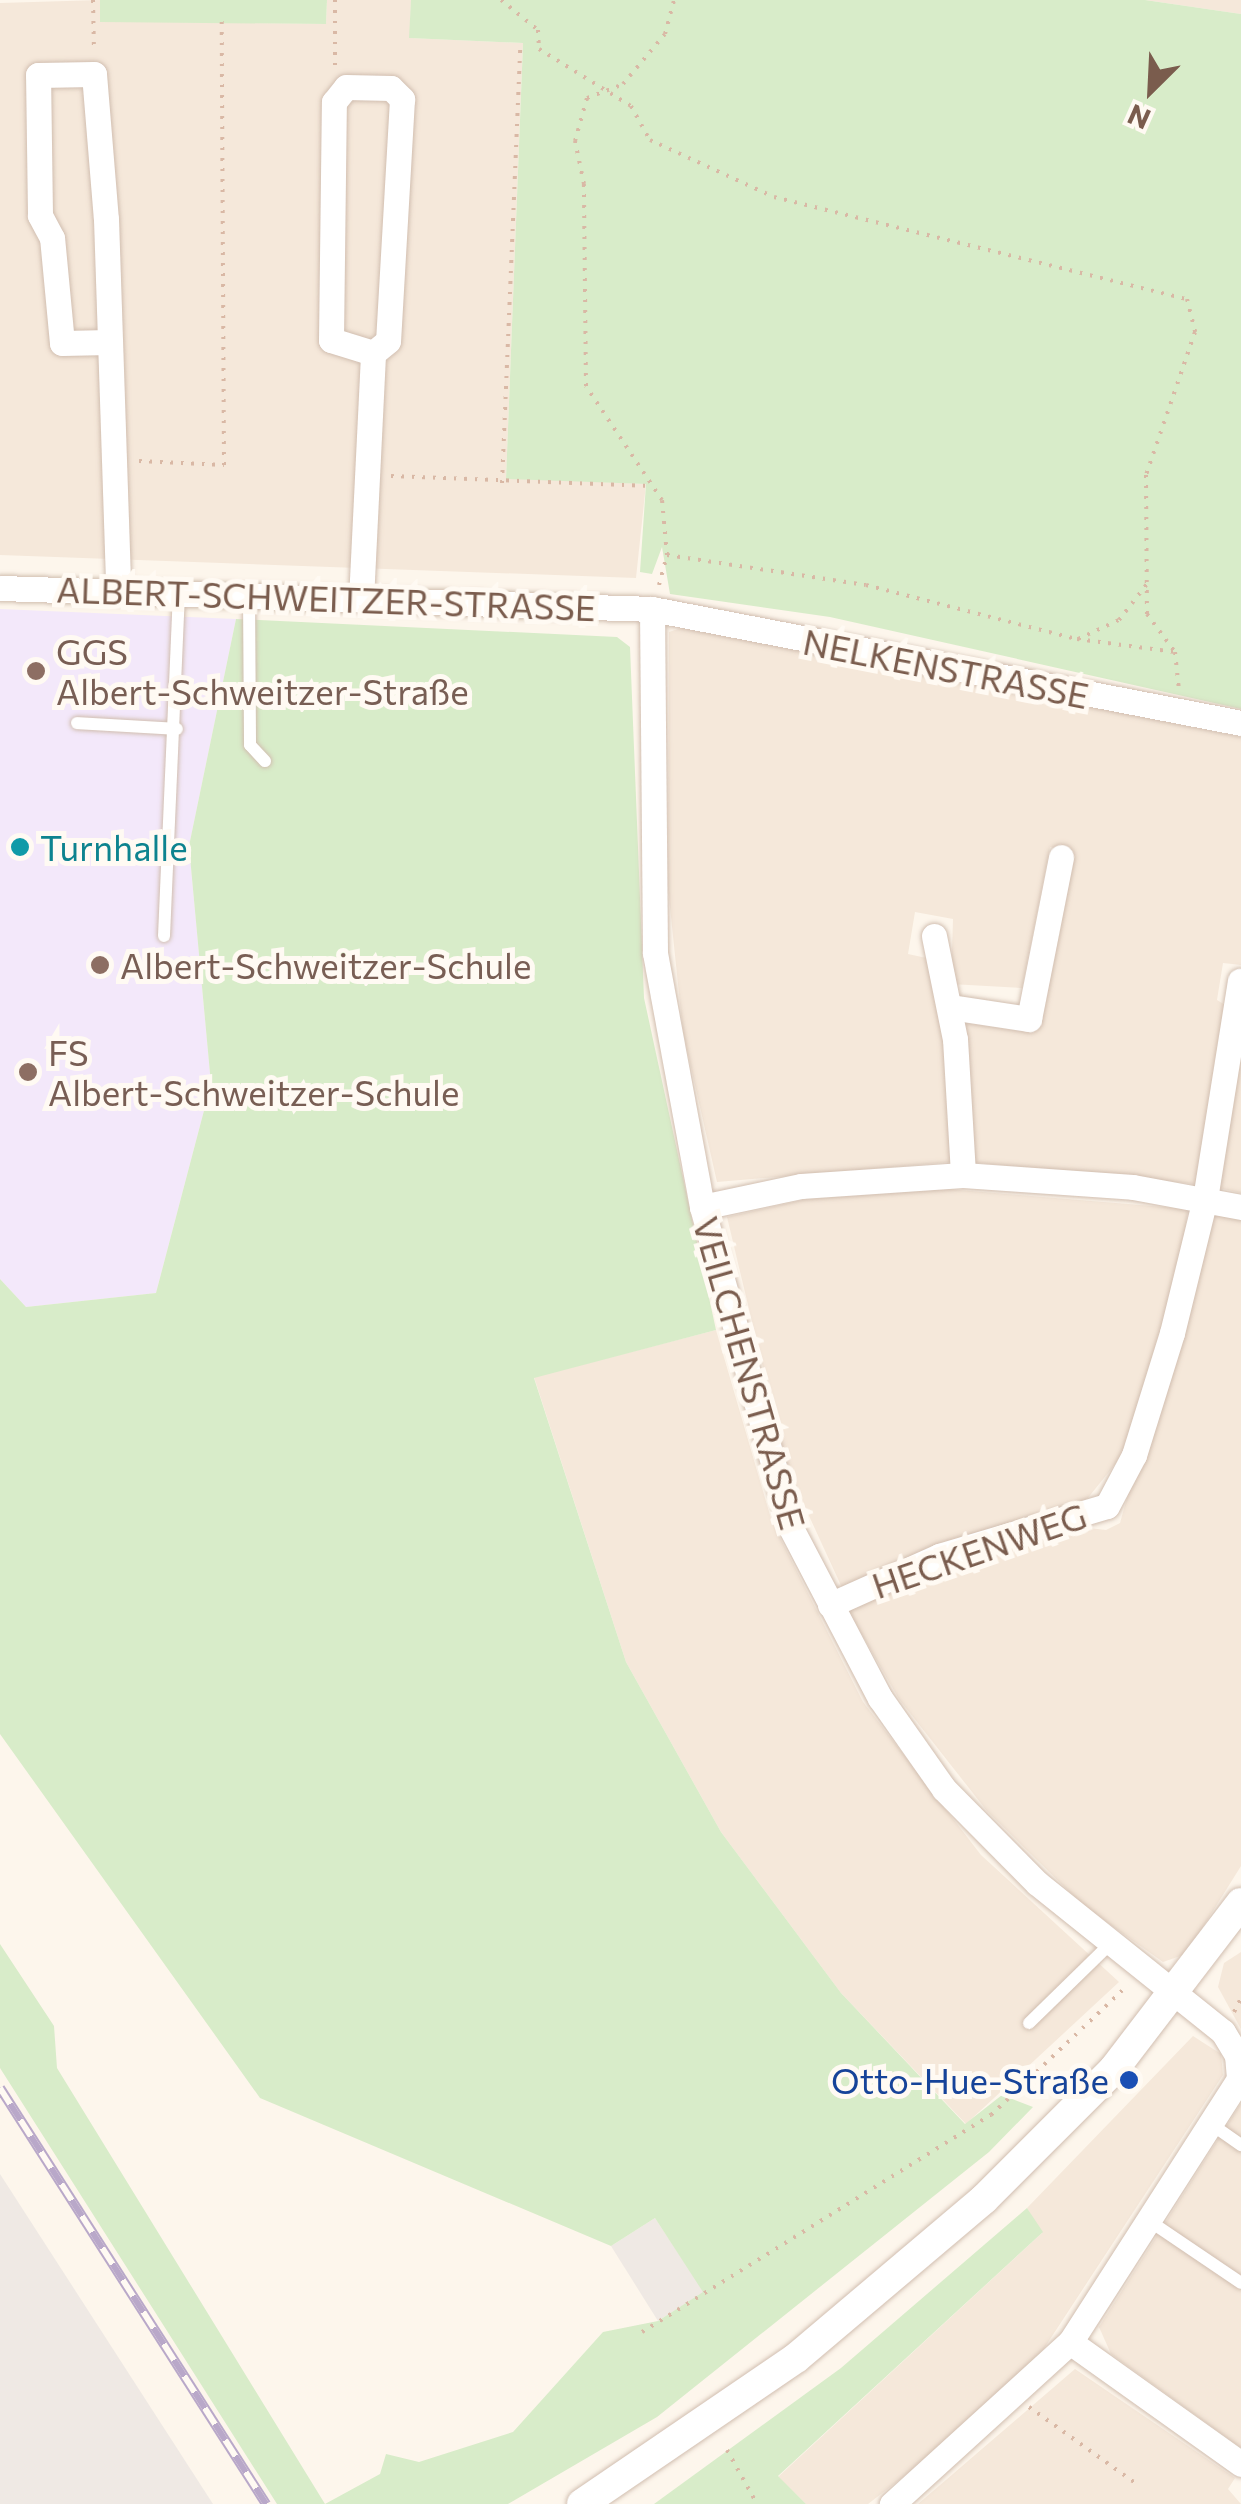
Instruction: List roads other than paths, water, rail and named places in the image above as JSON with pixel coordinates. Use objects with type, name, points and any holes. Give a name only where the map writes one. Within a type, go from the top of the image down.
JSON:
[{"type":"street","points":[[110,342],[62,342],[52,238],[40,214],[38,76],[94,74],[110,342],[118,590]]},
{"type":"street","points":[[361,600],[373,353],[388,341],[402,99],[390,88],[346,86],[334,102],[331,340],[373,353]]},
{"type":"street","name":"ALBERT-SCHWEITZER-STRASSE","points":[[0,588],[652,609]]},
{"type":"street","name":"NELKENSTRASSE","points":[[652,609],[1241,724]]},
{"type":"street","name":"VEILCHENSTRASSE","points":[[652,609],[654,953],[702,1206],[791,1528],[830,1605],[944,1789],[1109,1946],[1234,2033]]},
{"type":"street","points":[[950,1007],[1029,1020],[1061,858]]},
{"type":"street","points":[[934,936],[950,1007],[963,1175]]},
{"type":"street","name":"HECKENWEG","points":[[830,1605],[938,1556],[1106,1506],[1134,1455],[1205,1199],[1240,982]]},
{"type":"street","points":[[702,1206],[801,1186],[963,1175],[1205,1199],[1241,1207]]},
{"type":"street","points":[[582,2504],[696,2432],[889,2284],[1084,2103],[1178,1994],[1238,1915]]},
{"type":"street","points":[[892,2504],[1070,2342],[1239,2078],[1234,2033]]},
{"type":"street","points":[[1070,2342],[1241,2464]]},
{"type":"lane","points":[[164,936],[177,729],[180,593]]},
{"type":"lane","points":[[248,596],[250,746],[265,761]]},
{"type":"lane","points":[[77,723],[177,729]]},
{"type":"lane","points":[[1030,2023],[1109,1946]]},
{"type":"lane","points":[[1211,2124],[1241,2144]]},
{"type":"lane","points":[[1148,2220],[1241,2283]]},
{"type":"railway","points":[[0,2088],[266,2504]]},
{"type":"place","name":"GGS Albert-Schweitzer-Straße","points":[[36,671]]},
{"type":"place","name":"Turnhalle","points":[[20,847]]},
{"type":"place","name":"Albert-Schweitzer-Schule","points":[[100,965]]},
{"type":"place","name":"FS Albert-Schweitzer-Schule","points":[[28,1072]]},
{"type":"place","name":"Otto-Hue-Straße","points":[[1129,2080]]}]
